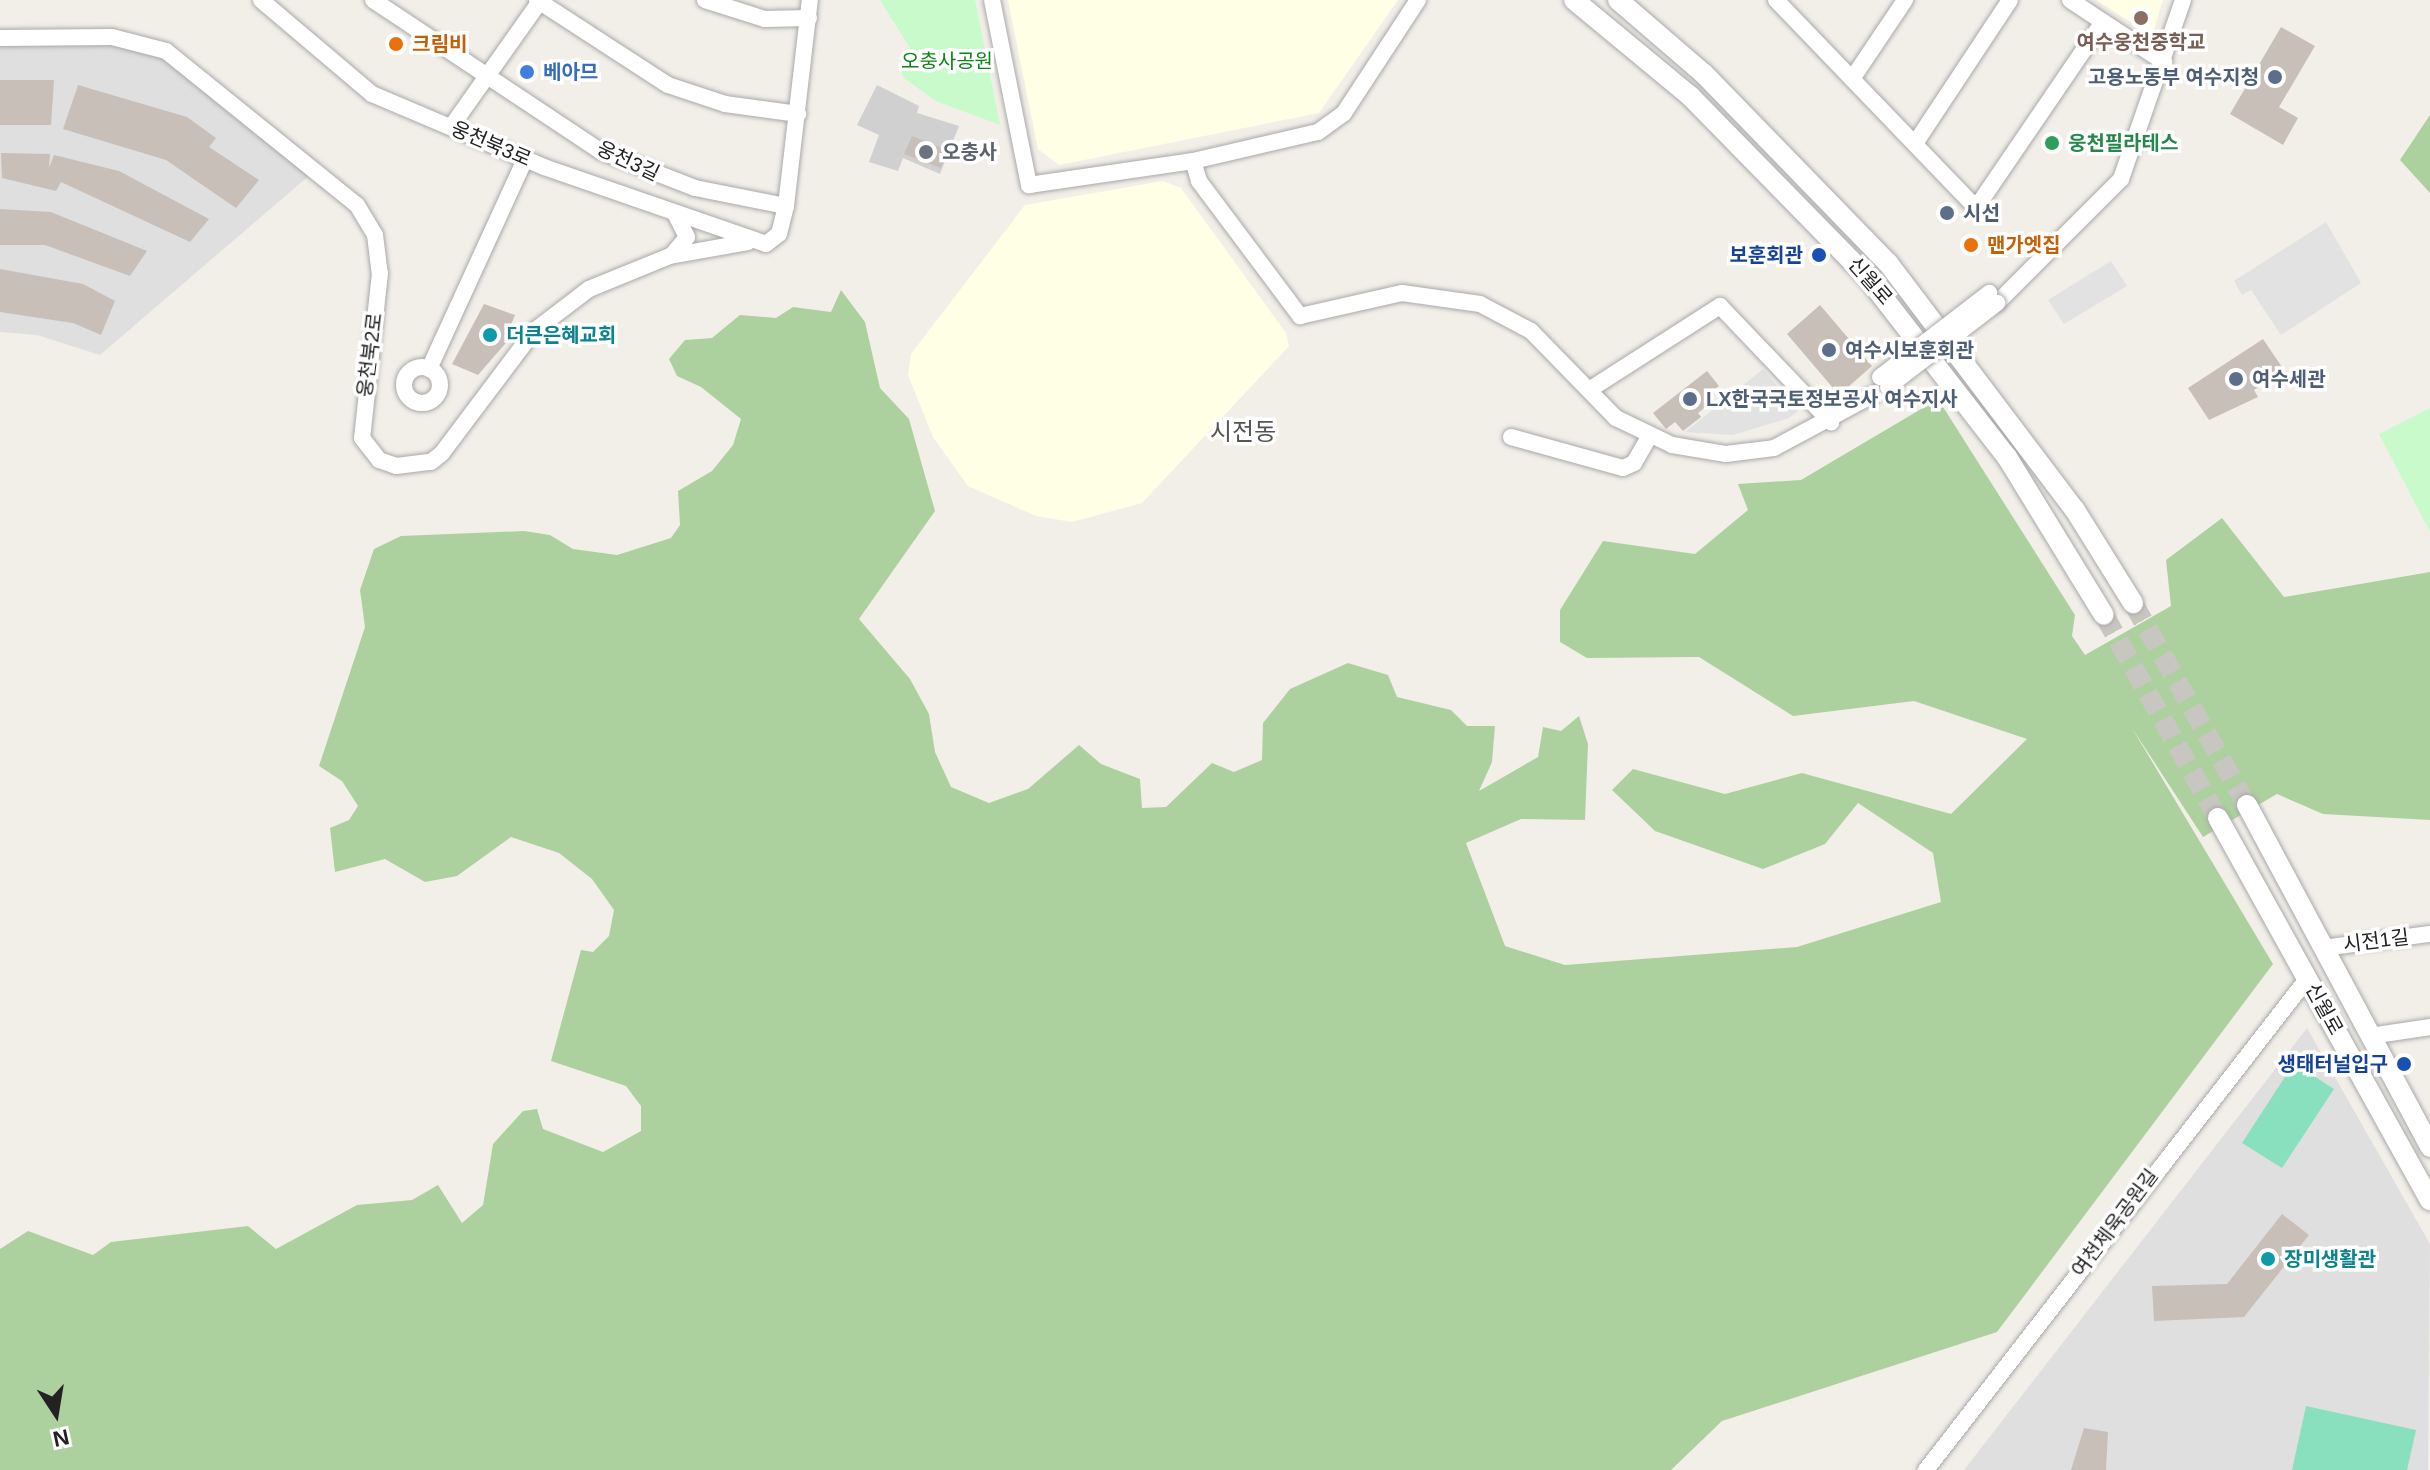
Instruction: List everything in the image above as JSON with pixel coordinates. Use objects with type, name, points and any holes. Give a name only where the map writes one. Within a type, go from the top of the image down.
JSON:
[{"type":"street","name":"웅천북3로","points":[[261,0],[346,78],[525,159],[748,242]]},
{"type":"street","name":"웅천3길","points":[[373,0],[600,151],[646,173],[786,206]]},
{"type":"street","points":[[705,0],[765,19],[809,18]]},
{"type":"street","points":[[786,206],[810,0]]},
{"type":"street","points":[[992,0],[1029,185],[1193,161],[1331,125],[1418,0]]},
{"type":"street","name":"신월로","points":[[1574,0],[1690,96],[1868,278],[2007,457],[2104,615]]},
{"type":"street","name":"신월로","points":[[1618,0],[1704,74],[1888,263],[2067,498],[2133,603]]},
{"type":"street","points":[[1776,0],[1794,7],[1976,208],[2103,22]]},
{"type":"street","points":[[1854,76],[1905,0]]},
{"type":"street","points":[[1916,142],[2010,0]]},
{"type":"street","points":[[2070,0],[2164,62]]},
{"type":"street","points":[[1193,161],[1199,181],[1300,316],[1392,294],[1463,299],[1531,331],[1616,418],[1649,437],[1708,452],[1752,453],[1788,444],[1848,410],[2033,265],[2116,186],[2164,62],[2183,0]]},
{"type":"street","points":[[451,127],[539,1],[668,85],[725,104],[798,114]]},
{"type":"street","name":"웅천북2로","points":[[0,38],[112,37],[166,51],[357,205],[375,235],[380,273],[362,438],[387,463],[431,462],[558,310],[628,270],[670,256],[776,240],[786,206]]},
{"type":"street","points":[[429,369],[525,159]]},
{"type":"street","points":[[670,256],[687,237],[676,215]]},
{"type":"street","points":[[1589,390],[1720,306],[1831,422]]},
{"type":"street","points":[[1511,437],[1623,468],[1634,463],[1649,437]]},
{"type":"street","name":"신월로","points":[[2247,805],[2430,1147]]},
{"type":"street","name":"신월로","points":[[2218,818],[2430,1200]]},
{"type":"street","name":"시전1길","points":[[2323,948],[2430,934]]},
{"type":"street","name":"여천체육공원길","points":[[1926,1470],[2307,979]]},
{"type":"street","points":[[2370,1036],[2430,1027]]},
{"type":"shaded area","points":[[1008,0],[1398,0],[1319,113],[1059,165],[1038,149]]},
{"type":"shaded area","name":"여수웅천중학교","points":[[2096,0],[2163,0],[2152,36]]},
{"type":"shaded area","points":[[96,42],[164,56],[311,174],[100,355],[37,335],[0,332],[0,45]]},
{"type":"shaded area","points":[[877,85],[919,106],[917,113],[959,126],[940,174],[903,158],[898,171],[869,162],[879,135],[857,125]]},
{"type":"shaded area","points":[[1163,181],[1181,188],[1286,333],[1289,346],[1142,503],[1072,522],[1036,516],[968,486],[933,437],[908,375],[911,354],[1025,205]]},
{"type":"shaded area","points":[[2326,222],[2361,283],[2281,335],[2251,290],[2242,295],[2234,281]]},
{"type":"shaded area","points":[[2111,261],[2127,286],[2064,324],[2048,300]]},
{"type":"shaded area","points":[[1763,369],[1798,411],[1789,418],[1733,435],[1685,432]]},
{"type":"shaded area","points":[[2307,1028],[2430,1244],[2428,1470],[1964,1470]]},
{"type":"green space","name":"오충사공원","points":[[880,0],[975,0],[1000,125],[936,101],[905,79],[898,66],[910,48]]},
{"type":"green space","points":[[2430,115],[2430,193],[2400,160]]},
{"type":"green space","points":[[841,290],[865,322],[880,388],[909,419],[935,511],[859,619],[910,679],[929,714],[935,752],[951,787],[989,803],[1028,789],[1079,745],[1101,764],[1140,779],[1142,808],[1166,807],[1212,763],[1234,772],[1262,760],[1263,723],[1290,689],[1348,663],[1388,675],[1397,697],[1451,710],[1467,726],[1495,726],[1492,762],[1479,791],[1538,757],[1543,727],[1561,731],[1579,716],[1588,744],[1585,820],[1521,819],[1466,843],[1505,946],[1565,965],[1797,947],[1941,902],[1933,853],[1858,803],[1825,844],[1763,869],[1655,831],[1612,790],[1633,769],[1725,794],[1802,773],[1951,814],[2027,739],[1914,701],[1793,716],[1699,657],[1587,658],[1560,642],[1560,610],[1603,541],[1695,554],[1748,510],[1738,484],[1801,480],[1938,399],[2075,615],[2072,636],[2085,655],[2171,606],[2166,560],[2222,518],[2284,597],[2430,572],[2430,820],[2323,814],[2277,794],[2203,837],[2132,728],[2273,964],[1997,1332],[1722,1421],[1671,1470],[0,1470],[0,1249],[28,1231],[93,1255],[111,1242],[248,1226],[276,1249],[357,1205],[412,1200],[438,1185],[462,1223],[483,1205],[493,1144],[523,1111],[537,1109],[543,1129],[603,1152],[641,1131],[641,1106],[626,1086],[551,1061],[581,950],[593,952],[609,936],[614,910],[592,879],[559,853],[511,837],[457,876],[425,882],[385,859],[335,872],[330,828],[349,820],[358,806],[342,781],[319,766],[365,627],[360,590],[374,549],[401,536],[524,531],[550,535],[573,549],[617,555],[671,538],[680,525],[678,491],[712,471],[733,445],[741,419],[701,387],[677,376],[669,359],[685,340],[712,338],[740,315],[776,318],[793,307],[831,312]]},
{"type":"green space","points":[[2430,408],[2430,532],[2379,434]]},
{"type":"green space","points":[[2294,1063],[2334,1089],[2282,1168],[2242,1143]]},
{"type":"green space","points":[[2306,1406],[2416,1430],[2407,1470],[2292,1470]]},
{"type":"building","name":"고용노동부 여수지청","points":[[2281,27],[2315,46],[2279,107],[2298,118],[2283,145],[2230,114]]},
{"type":"building","points":[[0,80],[54,80],[51,125],[0,125]]},
{"type":"building","points":[[78,85],[187,117],[216,138],[209,147],[259,180],[236,208],[166,160],[63,129]]},
{"type":"building","name":"오충사","points":[[912,136],[948,150],[941,168],[904,154]]},
{"type":"building","points":[[1,153],[50,154],[49,168],[54,155],[119,171],[209,219],[190,242],[61,182],[56,191],[2,178]]},
{"type":"building","points":[[0,209],[51,212],[147,251],[130,276],[45,245],[0,245]]},
{"type":"building","points":[[0,269],[83,284],[115,301],[101,335],[73,323],[0,312]]},
{"type":"building","name":"더큰은혜교회","points":[[484,304],[515,315],[511,325],[518,329],[478,375],[452,364]]},
{"type":"building","name":"여수시보훈회관","points":[[1820,305],[1872,366],[1839,395],[1787,334]]},
{"type":"building","name":"여수세관","points":[[2263,339],[2284,370],[2254,390],[2258,397],[2209,420],[2188,388]]},
{"type":"building","name":"LX한국국토정보공사 여수지사","points":[[1707,371],[1719,386],[1707,395],[1712,402],[1698,413],[1701,417],[1683,431],[1675,422],[1666,429],[1653,413]]},
{"type":"building","name":"장미생활관","points":[[2282,1214],[2309,1235],[2244,1317],[2154,1321],[2152,1286],[2227,1284]]},
{"type":"building","points":[[2084,1428],[2108,1432],[2106,1470],[2071,1470]]},
{"type":"tunnel","points":[[2133,603],[2247,805]]},
{"type":"tunnel","points":[[2104,615],[2218,818]]},
{"type":"place","name":"여수웅천중학교","points":[[2141,18]]},
{"type":"place","name":"크림비","points":[[396,44]]},
{"type":"place","name":"베아므","points":[[527,72]]},
{"type":"place","name":"고용노동부 여수지청","points":[[2275,77]]},
{"type":"place","name":"웅천필라테스","points":[[2052,143]]},
{"type":"place","name":"오충사","points":[[926,152]]},
{"type":"place","name":"시선","points":[[1947,213]]},
{"type":"place","name":"맨가엣집","points":[[1971,245]]},
{"type":"place","name":"보훈회관","points":[[1819,255]]},
{"type":"place","name":"더큰은혜교회","points":[[490,335]]},
{"type":"place","name":"여수시보훈회관","points":[[1829,350]]},
{"type":"place","name":"여수세관","points":[[2236,379]]},
{"type":"place","name":"LX한국국토정보공사 여수지사","points":[[1690,399]]},
{"type":"place","name":"생태터널입구","points":[[2404,1064]]},
{"type":"place","name":"장미생활관","points":[[2268,1259]]},
{"type":"district","name":"시전동","points":[[1243,432]]}]
